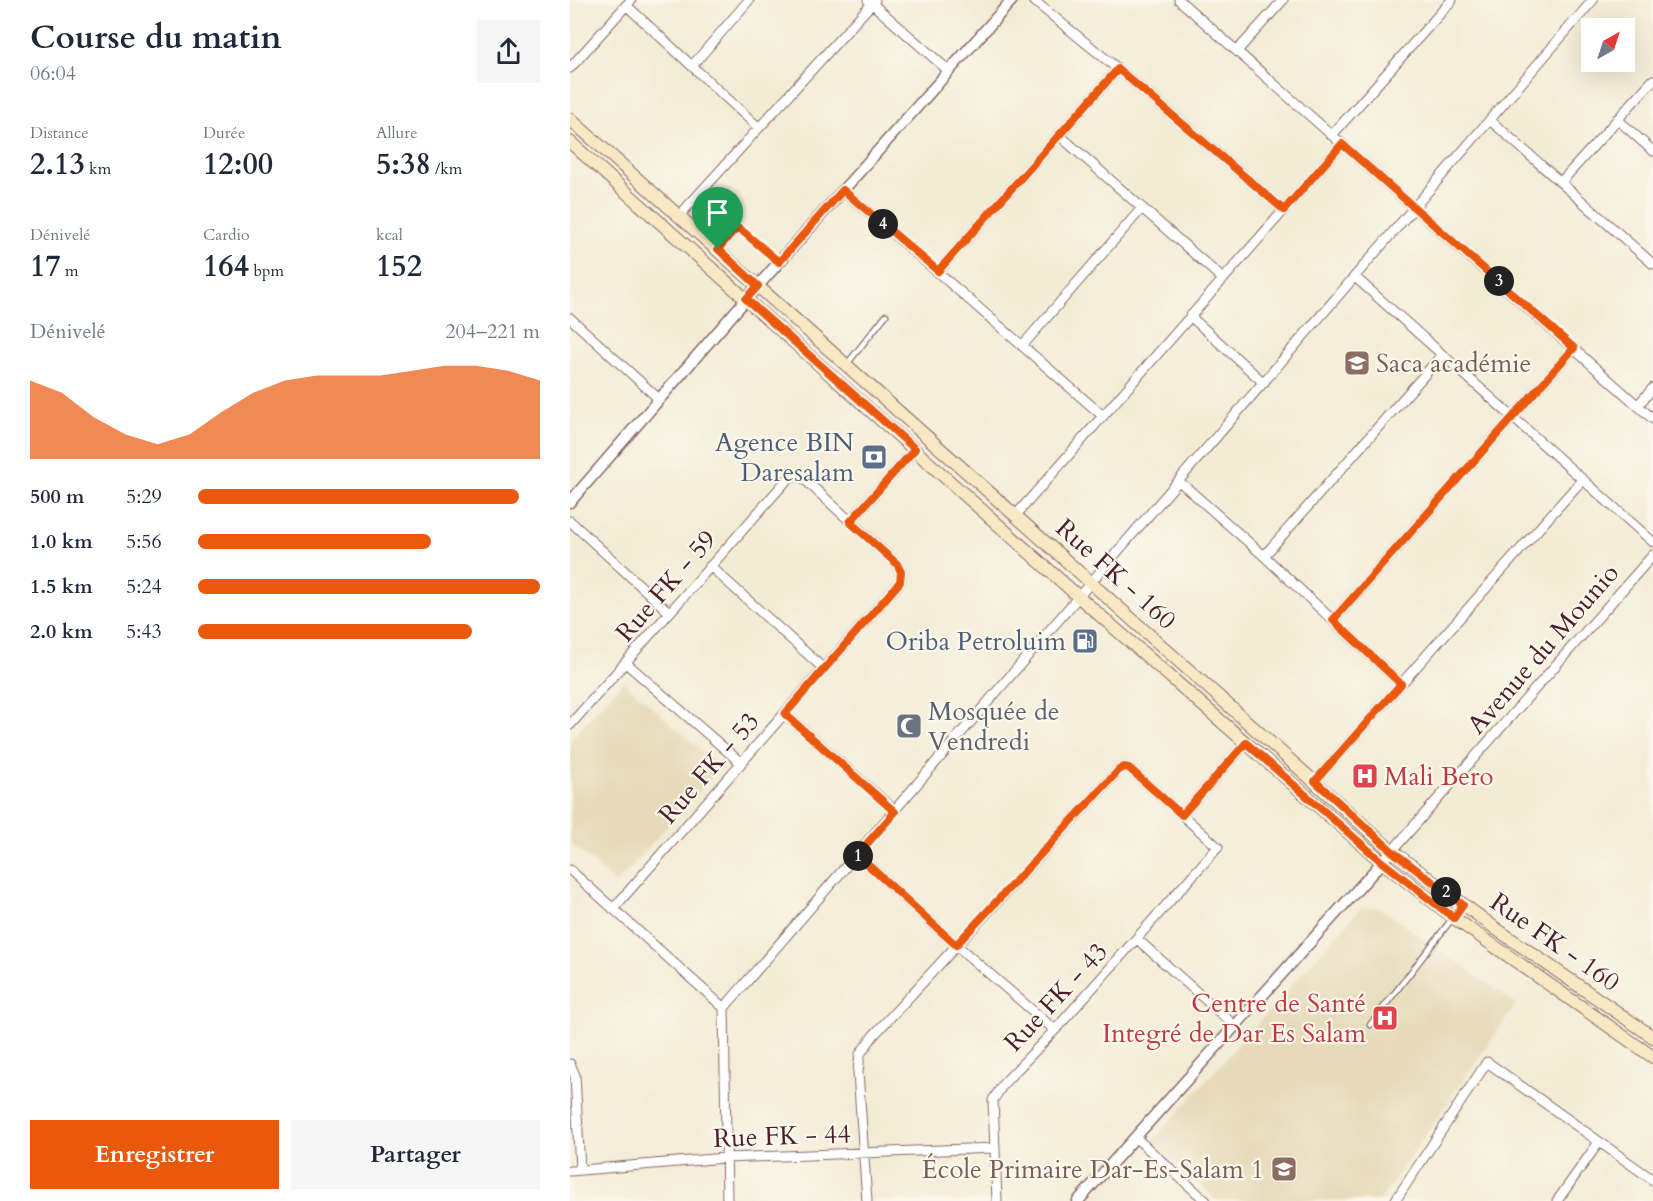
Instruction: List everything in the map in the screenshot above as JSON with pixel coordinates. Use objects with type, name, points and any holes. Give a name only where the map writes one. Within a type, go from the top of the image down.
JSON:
[{"type":"main road","name":"Rue FK - 160","points":[[570,119],[1392,851],[1653,1037]]},
{"type":"main road","name":"Rue FK - 160","points":[[571,146],[1079,597],[1382,862],[1454,918],[1653,1057]]},
{"type":"street","points":[[692,66],[749,0]]},
{"type":"street","points":[[570,502],[746,299],[1012,0]]},
{"type":"street","points":[[1033,0],[1284,210]]},
{"type":"street","points":[[1179,0],[1653,419]]},
{"type":"street","points":[[1236,51],[1283,0]]},
{"type":"street","points":[[1332,135],[1452,0]]},
{"type":"street","points":[[727,1201],[724,1008],[1593,0]]},
{"type":"street","points":[[678,216],[872,1],[949,71]]},
{"type":"street","points":[[570,68],[629,3],[759,128]]},
{"type":"street","points":[[938,271],[1118,69]]},
{"type":"street","points":[[1561,182],[1653,80]]},
{"type":"street","points":[[1617,119],[1653,151]]},
{"type":"street","points":[[1490,120],[1653,264]]},
{"type":"street","points":[[1059,135],[1223,279]]},
{"type":"street","points":[[1016,515],[1342,144]]},
{"type":"street","points":[[843,190],[1102,416]]},
{"type":"street","points":[[1022,345],[1143,208]]},
{"type":"street","points":[[1355,277],[1653,542]]},
{"type":"street","points":[[1190,316],[1264,383]]},
{"type":"street","points":[[570,318],[659,399]]},
{"type":"street","points":[[1333,620],[1574,348]]},
{"type":"street","points":[[1264,555],[1442,355]]},
{"type":"street","points":[[1638,405],[1653,387]]},
{"type":"street","points":[[850,522],[915,449]]},
{"type":"street","name":"Rue FK - 53","points":[[613,909],[900,582],[901,572],[897,564],[803,478],[794,476]]},
{"type":"street","name":"Rue FK - 59","points":[[570,725],[786,481],[794,476]]},
{"type":"street","points":[[1315,781],[1582,480]]},
{"type":"street","points":[[1179,481],[1264,555],[1401,684]]},
{"type":"street","points":[[570,521],[669,612]]},
{"type":"street","name":"Avenue du Mounio","points":[[1392,851],[1653,555]]},
{"type":"street","points":[[710,566],[824,669]]},
{"type":"street","points":[[626,663],[741,763]]},
{"type":"street","points":[[785,714],[895,812]]},
{"type":"street","points":[[867,1201],[858,1072],[860,1054],[873,1036],[1119,770],[1124,767],[1129,768],[1182,815],[1246,743]]},
{"type":"street","name":"Rue FK - 43","points":[[997,1201],[993,1100],[1004,1083],[1055,1030],[1218,847],[1182,815]]},
{"type":"street","points":[[1078,1201],[1392,851]]},
{"type":"street","points":[[857,855],[956,945],[1055,1030]]},
{"type":"street","points":[[570,870],[724,1008]]},
{"type":"street","points":[[1137,939],[1234,1025]]},
{"type":"street","points":[[1395,1201],[1487,1062],[1653,1180]]},
{"type":"street","points":[[570,1064],[575,1075],[575,1171]]},
{"type":"street","points":[[1136,1138],[1206,1201]]},
{"type":"street","points":[[1557,1201],[1599,1142]]},
{"type":"street","name":"Rue FK - 44","points":[[575,1171],[726,1158],[995,1148]]},
{"type":"lane","points":[[718,249],[732,232],[740,229],[779,262]]},
{"type":"lane","points":[[846,365],[886,315]]},
{"type":"lane","points":[[1370,1025],[1464,902]]},
{"type":"shaded area","points":[[623,681],[720,767],[616,884],[570,842],[570,740]]},
{"type":"shaded area","points":[[1378,907],[1516,1004],[1380,1201],[1218,1201],[1152,1141],[1361,908]]},
{"type":"place","name":"Saca académie","points":[[1357,363]]},
{"type":"place","name":"Agence BIN Daresalam","points":[[874,457]]},
{"type":"place","name":"Oriba Petroluim","points":[[1085,641]]},
{"type":"place","name":"Mosquée de Vendredi","points":[[909,726]]},
{"type":"place","name":"Mali Bero","points":[[1365,776]]},
{"type":"place","name":"Centre de Santé Integré de Dar Es Salam","points":[[1385,1018]]},
{"type":"place","name":"École Primaire Dar-Es-Salam 1","points":[[1284,1169]]},
{"type":"route","points":[[1118,69],[1284,210],[1342,144],[1574,348],[1333,620],[1401,684],[1315,781],[1392,851],[1463,905],[1454,918],[1382,862],[1246,743],[1182,815],[1129,768],[1124,767],[1119,770],[956,945],[857,855],[895,812],[785,714],[900,582],[901,572],[897,564],[850,522],[915,449],[746,299],[758,286],[718,249],[732,232],[740,229],[779,262],[843,190],[938,271],[1118,69]]}]
